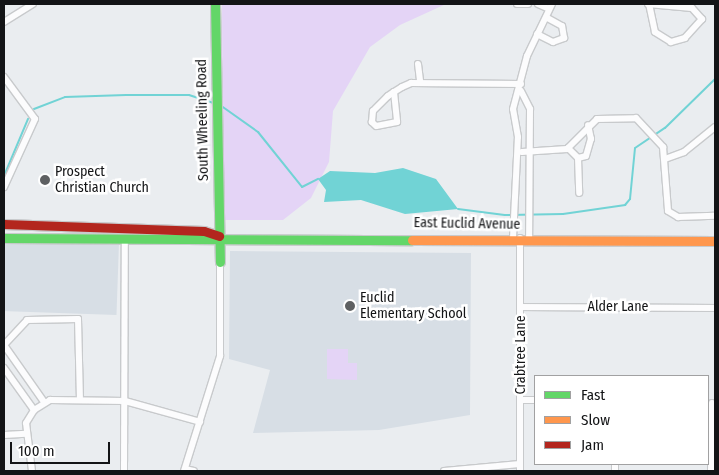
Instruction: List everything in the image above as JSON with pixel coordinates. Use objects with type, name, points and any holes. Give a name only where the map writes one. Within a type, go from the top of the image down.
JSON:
[{"type":"main road","name":"South Wheeling Road","points":[[215,4],[215,108],[220,262]]},
{"type":"main road","name":"East Euclid Avenue","points":[[4,224],[204,231],[219,236]]},
{"type":"main road","name":"East Euclid Avenue","points":[[4,238],[202,241],[219,236],[715,241]]},
{"type":"street","points":[[4,22],[33,4]]},
{"type":"street","points":[[517,4],[528,4]]},
{"type":"street","points":[[521,239],[514,219],[518,130],[513,109],[537,34],[551,6],[538,4]]},
{"type":"street","points":[[648,4],[692,8],[702,19],[685,38],[671,42],[655,32],[648,4]]},
{"type":"street","points":[[537,34],[553,42],[564,38],[562,26],[546,17]]},
{"type":"street","points":[[418,64],[420,81]]},
{"type":"street","points":[[4,77],[35,119],[4,187]]},
{"type":"street","points":[[394,92],[397,122],[376,126],[371,119],[373,111],[394,92],[420,81],[521,88]]},
{"type":"street","points":[[521,88],[530,109],[525,152],[528,218],[521,239]]},
{"type":"street","points":[[525,152],[568,148],[588,125],[623,116],[640,120],[658,138],[665,158],[668,211],[678,217],[715,216]]},
{"type":"street","points":[[578,158],[589,150],[588,125]]},
{"type":"street","points":[[665,158],[684,152],[715,128]]},
{"type":"street","points":[[568,148],[578,158],[580,193]]},
{"type":"street","name":"Crabtree Lane","points":[[520,468],[521,239]]},
{"type":"street","points":[[124,471],[125,241]]},
{"type":"street","points":[[194,471],[185,470],[220,356],[220,262]]},
{"type":"street","name":"Alder Lane","points":[[520,306],[715,308]]},
{"type":"street","points":[[44,402],[4,345],[27,320],[78,319],[80,399]]},
{"type":"street","points":[[4,368],[34,410]]},
{"type":"street","points":[[32,471],[26,434],[34,410],[44,402],[80,399],[125,401],[200,422]]},
{"type":"street","points":[[521,400],[534,400]]},
{"type":"street","points":[[712,403],[712,471]]},
{"type":"street","points":[[4,435],[26,434]]},
{"type":"street","points":[[444,471],[520,468]]},
{"type":"shaded area","points":[[222,4],[446,4],[400,25],[370,47],[333,111],[329,162],[311,198],[283,220],[223,220]]},
{"type":"shaded area","points":[[4,241],[119,245],[116,315],[4,311]]},
{"type":"shaded area","name":"Euclid Elementary School","points":[[230,251],[471,253],[470,415],[379,430],[253,433],[270,370],[229,359]]},
{"type":"shaded area","points":[[327,349],[348,349],[348,363],[357,363],[357,380],[327,379]]},
{"type":"water","points":[[403,168],[436,179],[458,209],[405,214],[361,200],[324,202],[326,190],[318,179],[330,171],[375,173]]},
{"type":"waterway","points":[[458,209],[505,215],[563,214],[625,205],[630,199],[635,148],[665,128],[715,79]]},
{"type":"waterway","points":[[34,109],[65,97],[189,95],[213,103]]},
{"type":"waterway","points":[[220,105],[258,132],[302,187],[318,179]]},
{"type":"waterway","points":[[4,176],[28,119]]},
{"type":"traffic: fast","points":[[215,4],[220,262]]},
{"type":"traffic: fast","points":[[4,238],[412,240]]},
{"type":"traffic: slow","points":[[412,240],[715,241]]},
{"type":"traffic: jam","points":[[4,224],[204,231],[219,236]]},
{"type":"place","name":"Prospect Christian Church","points":[[45,180]]},
{"type":"place","name":"Euclid Elementary School","points":[[350,306]]}]
